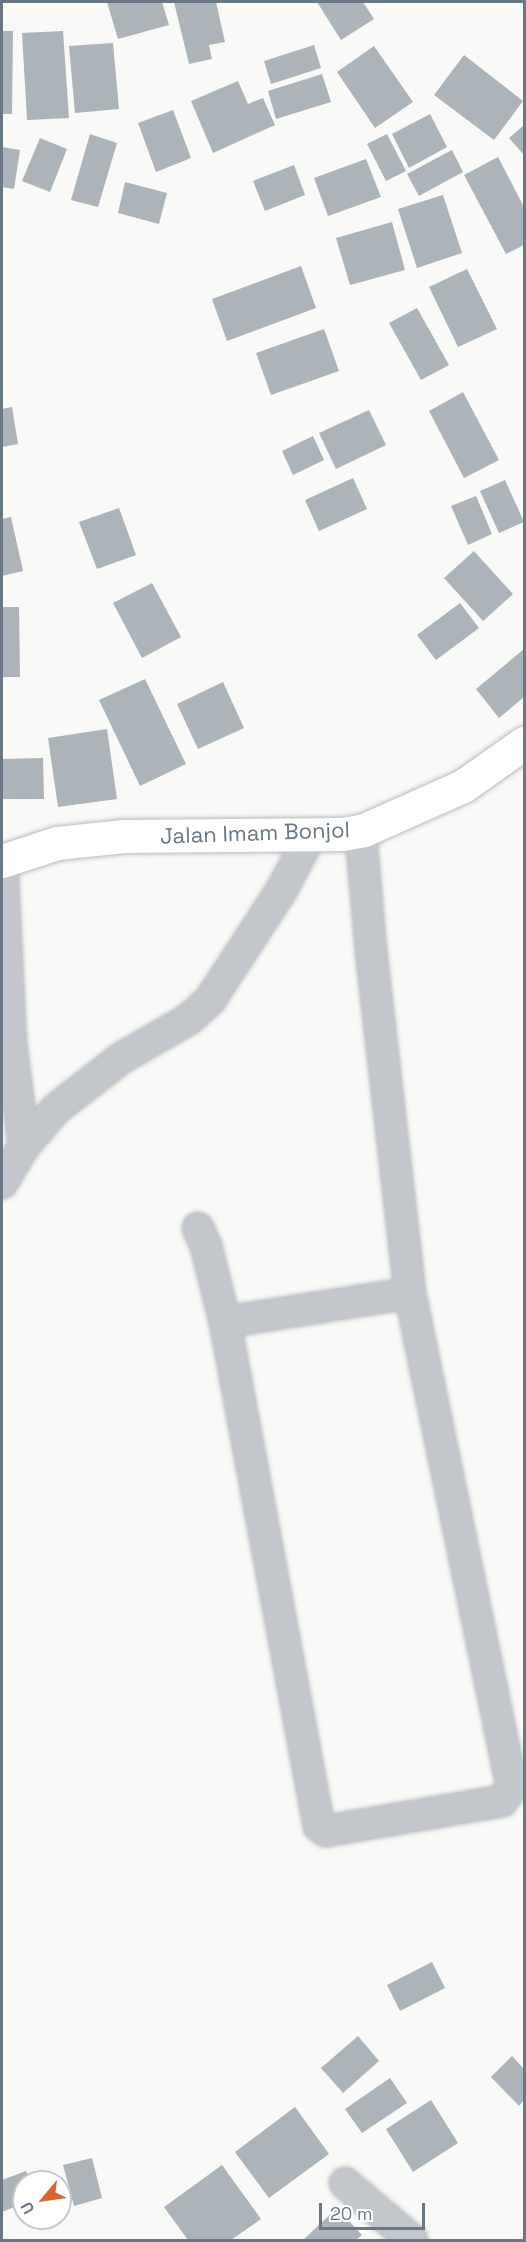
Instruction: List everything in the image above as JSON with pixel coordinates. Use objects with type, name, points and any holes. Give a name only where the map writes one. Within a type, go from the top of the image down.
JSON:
[{"type":"main road","name":"Jalan Imam Bonjol","points":[[2,860],[57,843],[124,836],[342,834],[364,830],[464,786],[525,743]]},
{"type":"street","points":[[198,1228],[206,1246],[225,1322],[319,1826],[326,1831],[486,1806],[502,1801],[512,1786],[410,1293],[371,950],[362,848],[364,830]]},
{"type":"street","points":[[2,1183],[24,1146],[56,1109],[75,1092],[120,1059],[189,1018],[210,1000],[281,891],[312,833]]},
{"type":"street","points":[[2,860],[11,1044],[24,1146]]},
{"type":"street","points":[[225,1322],[410,1293]]},
{"type":"street","points":[[345,2183],[412,2241]]},
{"type":"building","points":[[107,2],[162,2],[169,25],[118,39]]},
{"type":"building","points":[[174,2],[216,2],[225,42],[209,45],[212,59],[189,64]]},
{"type":"building","points":[[317,2],[363,2],[374,19],[341,40]]},
{"type":"building","points":[[2,31],[13,31],[12,114],[2,114]]},
{"type":"building","points":[[63,31],[69,118],[27,120],[22,33]]},
{"type":"building","points":[[113,43],[119,109],[75,113],[69,46]]},
{"type":"building","points":[[314,45],[321,68],[271,84],[264,61]]},
{"type":"building","points":[[374,46],[413,102],[375,128],[337,72]]},
{"type":"building","points":[[464,55],[523,101],[494,140],[434,95]]},
{"type":"building","points":[[322,74],[331,102],[276,119],[268,91]]},
{"type":"building","points":[[238,81],[248,104],[263,98],[275,125],[213,153],[191,101]]},
{"type":"building","points":[[173,110],[191,158],[156,172],[138,123]]},
{"type":"building","points":[[430,114],[447,147],[409,168],[392,134]]},
{"type":"building","points":[[524,125],[524,155],[509,138]]},
{"type":"building","points":[[90,134],[117,143],[98,207],[71,200]]},
{"type":"building","points":[[387,134],[406,171],[386,181],[367,144]]},
{"type":"building","points":[[40,138],[67,149],[50,192],[22,181]]},
{"type":"building","points":[[2,147],[20,150],[14,189],[2,187]]},
{"type":"building","points":[[452,150],[463,172],[419,196],[407,174]]},
{"type":"building","points":[[498,157],[524,207],[524,245],[506,254],[464,175]]},
{"type":"building","points":[[366,159],[381,197],[328,216],[314,178]]},
{"type":"building","points":[[294,165],[305,195],[265,211],[253,181]]},
{"type":"building","points":[[125,182],[167,193],[159,224],[118,213]]},
{"type":"building","points":[[443,195],[462,253],[417,268],[398,209]]},
{"type":"building","points":[[392,222],[405,270],[350,285],[336,238]]},
{"type":"building","points":[[301,266],[316,308],[227,341],[212,299]]},
{"type":"building","points":[[467,269],[497,329],[458,347],[429,287]]},
{"type":"building","points":[[417,308],[449,365],[421,380],[389,323]]},
{"type":"building","points":[[324,329],[339,371],[271,395],[256,353]]},
{"type":"building","points":[[463,392],[499,460],[464,478],[429,411]]},
{"type":"building","points":[[12,407],[18,444],[2,447],[2,409]]},
{"type":"building","points":[[369,410],[386,445],[336,469],[319,433]]},
{"type":"building","points":[[313,436],[324,460],[293,475],[282,451]]},
{"type":"building","points":[[353,478],[367,509],[319,531],[305,500]]},
{"type":"building","points":[[505,480],[524,522],[499,533],[480,491]]},
{"type":"building","points":[[476,496],[492,534],[468,545],[451,506]]},
{"type":"building","points":[[119,508],[136,555],[97,569],[79,522]]},
{"type":"building","points":[[11,517],[23,571],[2,576],[2,519]]},
{"type":"building","points":[[474,551],[513,594],[483,621],[444,578]]},
{"type":"building","points":[[152,583],[181,637],[142,658],[113,603]]},
{"type":"building","points":[[460,603],[479,628],[436,660],[417,635]]},
{"type":"building","points":[[2,607],[19,607],[20,677],[2,677]]},
{"type":"building","points":[[524,649],[524,697],[499,718],[476,689]]},
{"type":"building","points":[[145,679],[186,764],[140,786],[99,700]]},
{"type":"building","points":[[223,682],[244,728],[198,749],[177,704]]},
{"type":"building","points":[[107,729],[117,799],[58,807],[48,738]]},
{"type":"building","points":[[43,758],[44,799],[2,799],[2,759]]},
{"type":"building","points":[[432,1962],[445,1988],[400,2011],[387,1985]]},
{"type":"building","points":[[358,2036],[379,2061],[343,2093],[321,2068]]},
{"type":"building","points":[[512,2056],[524,2069],[524,2100],[519,2106],[491,2077]]},
{"type":"building","points":[[390,2078],[407,2103],[362,2133],[345,2109]]},
{"type":"building","points":[[431,2100],[458,2143],[413,2172],[386,2129]]},
{"type":"building","points":[[295,2107],[329,2154],[269,2198],[235,2152]]},
{"type":"building","points":[[92,2158],[102,2198],[74,2206],[72,2170],[64,2170],[63,2165]]},
{"type":"building","points":[[222,2165],[261,2219],[231,2240],[188,2240],[164,2207]]},
{"type":"building","points":[[12,2176],[12,2208],[2,2212],[2,2180]]},
{"type":"building","points":[[337,2208],[362,2235],[356,2240],[303,2240]]}]
